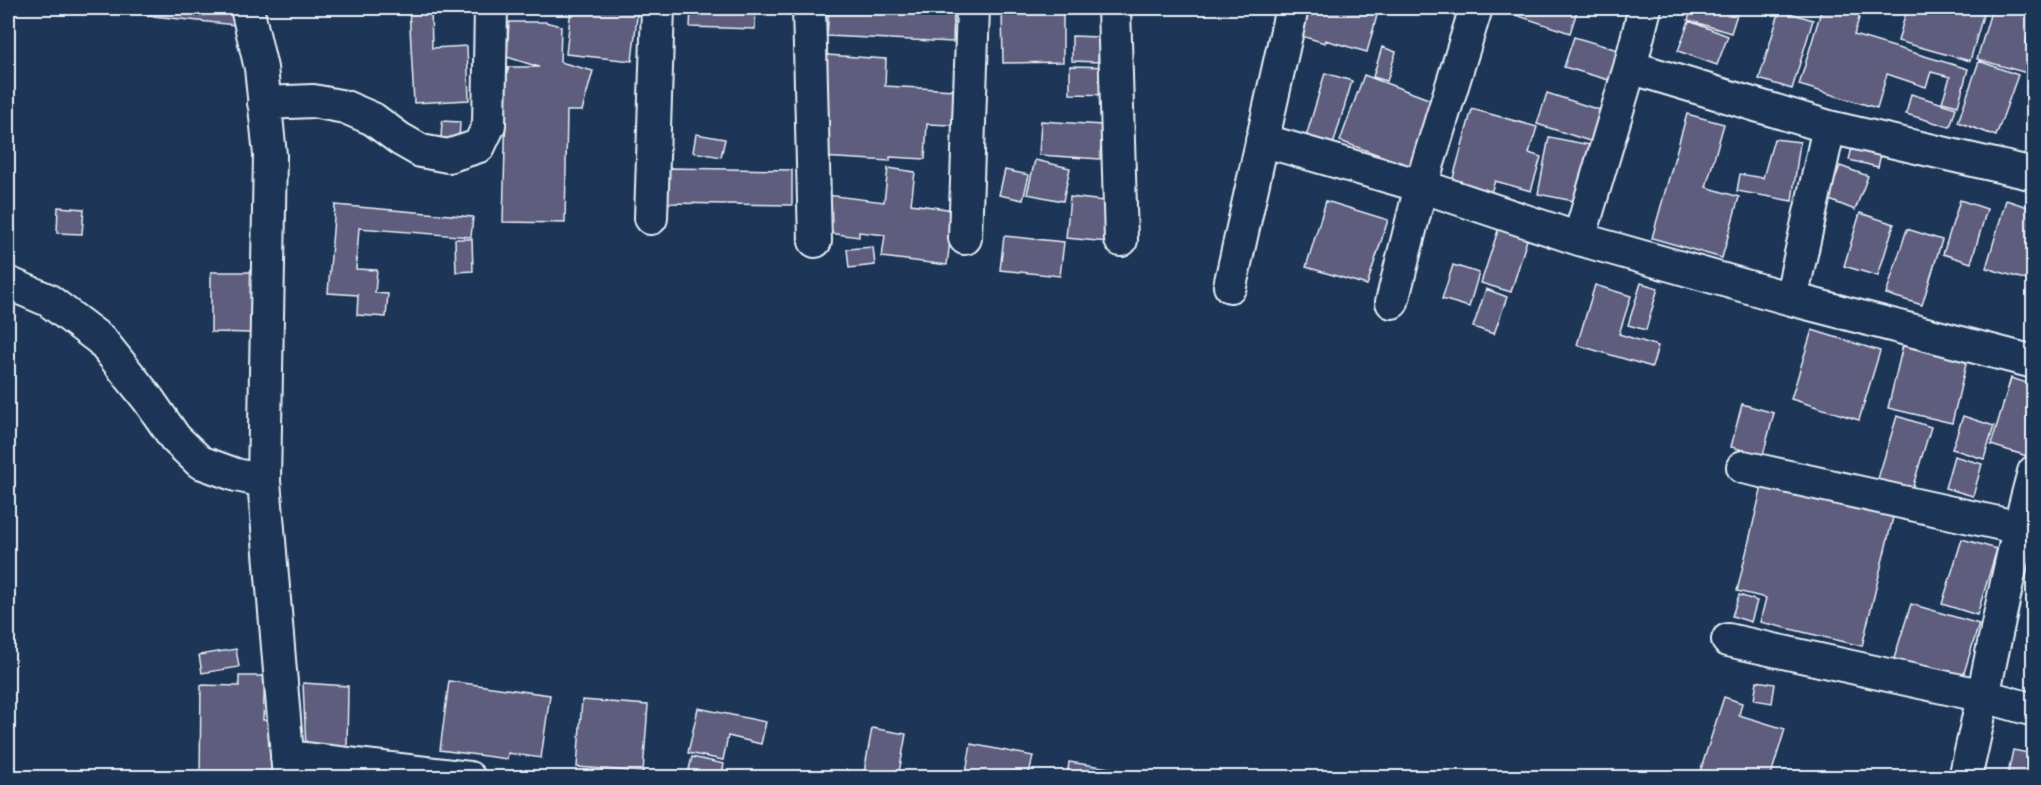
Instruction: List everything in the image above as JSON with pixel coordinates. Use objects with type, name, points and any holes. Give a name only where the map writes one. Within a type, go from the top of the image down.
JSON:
[{"type":"street","points":[[247,8],[261,69],[270,155],[264,480],[288,767],[469,777]]},
{"type":"street","points":[[264,103],[313,101],[345,107],[373,119],[399,139],[420,151],[448,156],[479,146],[489,125],[491,8]]},
{"type":"street","points":[[651,218],[658,8]]},
{"type":"street","points":[[809,8],[815,241]]},
{"type":"street","points":[[965,238],[973,8]]},
{"type":"street","points":[[1114,8],[1121,240]]},
{"type":"street","points":[[1230,286],[1292,8]]},
{"type":"street","points":[[1392,302],[1421,186],[1476,8]]},
{"type":"street","points":[[1579,239],[1645,8]]},
{"type":"street","points":[[1630,67],[1829,127],[2034,174]]},
{"type":"street","points":[[1791,299],[1829,127]]},
{"type":"street","points":[[1263,140],[1421,186],[1579,239],[1791,299],[2034,362]]},
{"type":"street","points":[[8,283],[48,300],[101,340],[148,399],[175,438],[200,462],[236,475],[264,480]]},
{"type":"street","points":[[1743,467],[2026,529]]},
{"type":"street","points":[[1965,777],[2026,529],[2034,472]]},
{"type":"street","points":[[1728,640],[1984,696],[2034,710]]},
{"type":"building","points":[[145,8],[237,8],[235,25],[144,15]]},
{"type":"building","points":[[409,8],[431,8],[432,48],[467,46],[469,100],[414,103]]},
{"type":"building","points":[[571,8],[638,8],[632,61],[566,54]]},
{"type":"building","points":[[691,8],[756,8],[755,29],[690,27]]},
{"type":"building","points":[[829,8],[954,8],[953,42],[827,36]]},
{"type":"building","points":[[1002,8],[1063,8],[1063,62],[1003,63]]},
{"type":"building","points":[[1306,8],[1379,8],[1367,52],[1298,35]]},
{"type":"building","points":[[1502,8],[1578,8],[1570,33],[1501,10]]},
{"type":"building","points":[[1692,8],[1739,8],[1731,33],[1688,20]]},
{"type":"building","points":[[1822,8],[1862,8],[1854,35],[1968,69],[1958,106],[1942,102],[1950,77],[1931,72],[1926,87],[1887,74],[1877,108],[1799,85]]},
{"type":"building","points":[[1907,8],[1985,8],[1970,61],[1898,41]]},
{"type":"building","points":[[1992,8],[2034,8],[2034,18],[2026,44],[2034,46],[2034,75],[1977,59]]},
{"type":"building","points":[[1780,10],[1813,20],[1792,89],[1759,79]]},
{"type":"building","points":[[1689,21],[1728,36],[1717,65],[1678,51]]},
{"type":"building","points":[[509,22],[545,22],[561,26],[560,62],[593,71],[582,111],[567,111],[565,223],[503,222],[507,73],[509,67],[539,67],[507,57]]},
{"type":"building","points":[[1072,36],[1099,37],[1098,62],[1072,61]]},
{"type":"building","points":[[1574,37],[1628,53],[1619,83],[1564,67]]},
{"type":"building","points":[[1382,47],[1396,52],[1387,81],[1373,77]]},
{"type":"building","points":[[827,55],[886,59],[885,86],[954,90],[952,125],[927,124],[925,159],[890,157],[890,161],[821,157]]},
{"type":"building","points":[[1979,61],[2018,75],[1996,136],[1958,122]]},
{"type":"building","points":[[1070,66],[1114,67],[1114,95],[1070,94]]},
{"type":"building","points":[[1325,73],[1352,81],[1333,145],[1306,137]]},
{"type":"building","points":[[1364,75],[1434,101],[1410,166],[1340,141]]},
{"type":"building","points":[[1547,93],[1609,113],[1599,144],[1537,124]]},
{"type":"building","points":[[1911,94],[1956,108],[1950,127],[1906,114]]},
{"type":"building","points":[[1472,109],[1537,127],[1529,153],[1541,157],[1531,191],[1495,181],[1491,192],[1452,182]]},
{"type":"building","points":[[1687,114],[1724,124],[1706,187],[1739,197],[1722,258],[1652,238]]},
{"type":"building","points":[[442,121],[460,122],[459,139],[441,138]]},
{"type":"building","points":[[1041,121],[1102,125],[1100,159],[1039,155]]},
{"type":"building","points":[[696,134],[725,139],[721,157],[693,152]]},
{"type":"building","points":[[1549,137],[1595,146],[1584,203],[1538,194]]},
{"type":"building","points":[[1774,139],[1800,142],[1792,201],[1737,191],[1740,174],[1763,178]]},
{"type":"building","points":[[1853,143],[1882,150],[1878,167],[1849,160]]},
{"type":"building","points":[[1035,160],[1070,168],[1063,201],[1027,194]]},
{"type":"building","points":[[1840,166],[1868,176],[1855,210],[1827,199]]},
{"type":"building","points":[[669,168],[792,170],[792,205],[668,203]]},
{"type":"building","points":[[888,168],[915,172],[911,204],[954,210],[947,265],[882,257],[885,235],[859,232],[859,237],[822,232],[827,195],[884,202]]},
{"type":"building","points":[[1005,170],[1029,175],[1023,200],[999,195]]},
{"type":"building","points":[[1070,197],[1112,202],[1108,242],[1066,238]]},
{"type":"building","points":[[1960,200],[1987,209],[1971,263],[1943,254]]},
{"type":"building","points":[[2006,200],[2034,209],[2034,282],[1986,268]]},
{"type":"building","points":[[1326,201],[1388,220],[1367,285],[1306,267]]},
{"type":"building","points":[[335,205],[473,217],[471,237],[359,228],[356,269],[377,270],[375,293],[388,294],[386,317],[357,315],[358,295],[328,293]]},
{"type":"building","points":[[58,207],[84,209],[82,234],[57,233]]},
{"type":"building","points":[[1860,213],[1894,224],[1878,276],[1844,266]]},
{"type":"building","points":[[1501,221],[1530,230],[1511,292],[1481,283]]},
{"type":"building","points":[[1907,229],[1942,240],[1922,305],[1886,294]]},
{"type":"building","points":[[1004,236],[1064,242],[1060,276],[1000,270]]},
{"type":"building","points":[[455,239],[472,239],[473,271],[456,272]]},
{"type":"building","points":[[873,247],[875,265],[849,268],[847,249]]},
{"type":"building","points":[[1453,265],[1479,273],[1469,307],[1442,299]]},
{"type":"building","points":[[211,272],[252,272],[251,333],[211,332]]},
{"type":"building","points":[[1641,283],[1658,288],[1646,330],[1628,325]]},
{"type":"building","points":[[1595,285],[1631,296],[1619,334],[1658,346],[1652,367],[1577,345]]},
{"type":"building","points":[[1486,289],[1507,297],[1494,334],[1473,327]]},
{"type":"building","points":[[1812,330],[1880,351],[1859,420],[1791,399]]},
{"type":"building","points":[[1904,341],[1968,356],[1952,423],[1888,408]]},
{"type":"building","points":[[2011,378],[2034,385],[2034,446],[2030,457],[1991,445]]},
{"type":"building","points":[[1742,404],[1774,413],[1763,455],[1731,447]]},
{"type":"building","points":[[1897,416],[1931,427],[1911,492],[1877,482]]},
{"type":"building","points":[[1963,416],[1994,426],[1984,459],[1952,449]]},
{"type":"building","points":[[1954,456],[1982,464],[1973,496],[1945,488]]},
{"type":"building","points":[[1763,482],[1894,513],[1862,646],[1760,622],[1766,598],[1737,591]]},
{"type":"building","points":[[1962,539],[1997,549],[1977,615],[1942,604]]},
{"type":"building","points":[[1739,595],[1757,601],[1751,622],[1732,616]]},
{"type":"building","points":[[1911,604],[1979,624],[1960,686],[1892,665]]},
{"type":"building","points":[[236,649],[239,667],[202,673],[199,655]]},
{"type":"building","points":[[239,676],[265,676],[263,720],[278,720],[277,778],[200,778],[201,685],[239,686]]},
{"type":"building","points":[[449,681],[550,695],[541,758],[508,753],[507,759],[440,750]]},
{"type":"building","points":[[1757,681],[1775,684],[1772,703],[1754,700]]},
{"type":"building","points":[[303,683],[348,686],[347,750],[306,749]]},
{"type":"building","points":[[1724,697],[1742,703],[1739,715],[1785,729],[1770,778],[1698,778]]},
{"type":"building","points":[[582,700],[648,705],[643,772],[577,767]]},
{"type":"building","points":[[698,708],[766,722],[761,744],[728,736],[723,760],[688,753]]},
{"type":"building","points":[[872,728],[906,734],[898,778],[863,778]]},
{"type":"building","points":[[971,744],[1033,756],[1028,778],[1014,775],[1014,778],[965,778]]},
{"type":"building","points":[[2013,750],[2034,754],[2034,778],[2007,778]]},
{"type":"building","points":[[692,757],[724,764],[721,778],[687,778]]},
{"type":"building","points":[[1069,762],[1135,772],[1134,778],[1067,778]]}]
